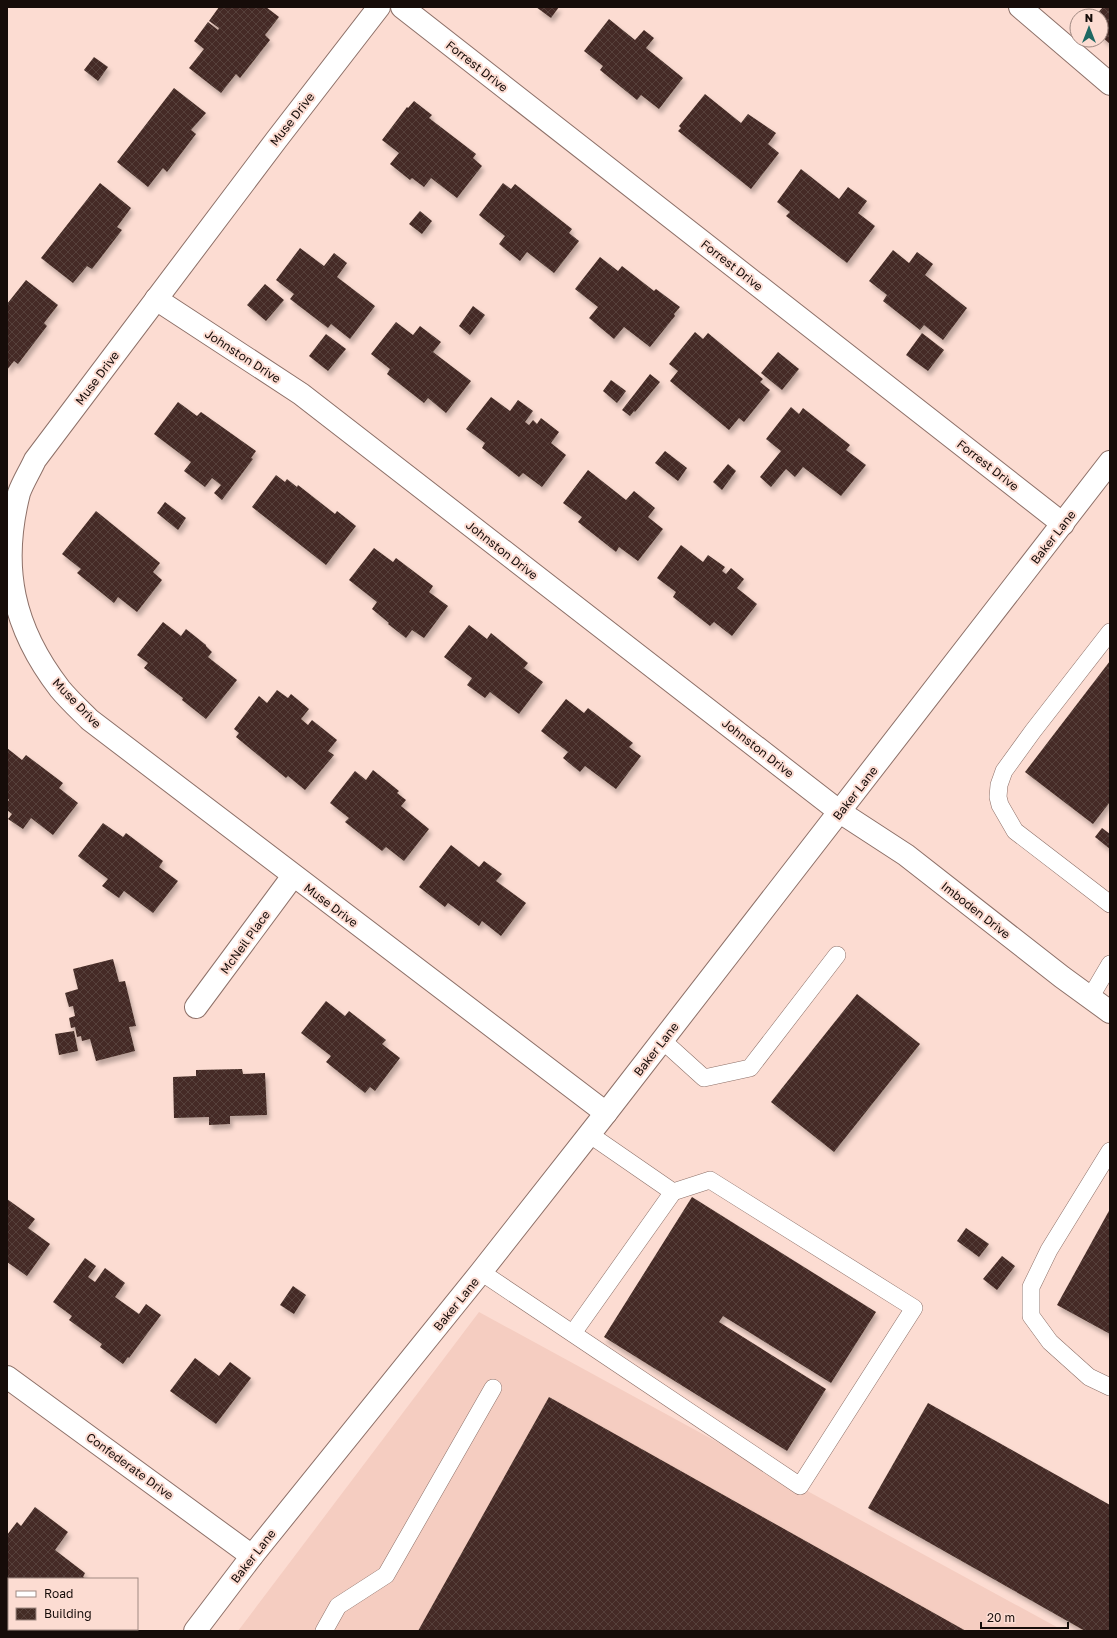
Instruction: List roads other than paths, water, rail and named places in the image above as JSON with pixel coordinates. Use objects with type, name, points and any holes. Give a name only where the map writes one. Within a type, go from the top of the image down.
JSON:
[{"type":"street","name":"Muse Drive","points":[[379,7],[35,460],[20,492],[10,526],[8,561],[12,596],[22,626],[37,656],[61,690],[90,720],[606,1113]]},
{"type":"street","name":"Forrest Drive","points":[[402,7],[1063,524]]},
{"type":"street","points":[[1020,7],[1110,84]]},
{"type":"street","name":"Johnston Drive","points":[[156,299],[301,394],[840,812]]},
{"type":"street","name":"Baker Lane","points":[[195,1631],[252,1556],[590,1134],[1110,462]]},
{"type":"street","name":"Imboden Drive","points":[[840,812],[906,855],[1062,977],[1110,1012]]},
{"type":"street","name":"McNeil Place","points":[[196,1007],[293,876]]},
{"type":"street","name":"Confederate Drive","points":[[8,1379],[252,1556]]},
{"type":"lane","points":[[1110,632],[1004,771],[999,785],[998,797],[1000,804],[1015,830],[1110,904]]},
{"type":"lane","points":[[662,1040],[704,1078],[750,1068],[837,955]]},
{"type":"lane","points":[[1090,998],[1110,964]]},
{"type":"lane","points":[[590,1134],[673,1192]]},
{"type":"lane","points":[[1110,1152],[1049,1250],[1031,1287],[1031,1316],[1050,1342],[1089,1377],[1110,1387]]},
{"type":"lane","points":[[481,1272],[800,1486],[914,1308],[710,1180],[673,1192],[573,1333]]},
{"type":"lane","points":[[324,1631],[338,1606],[386,1575],[492,1388]]}]
